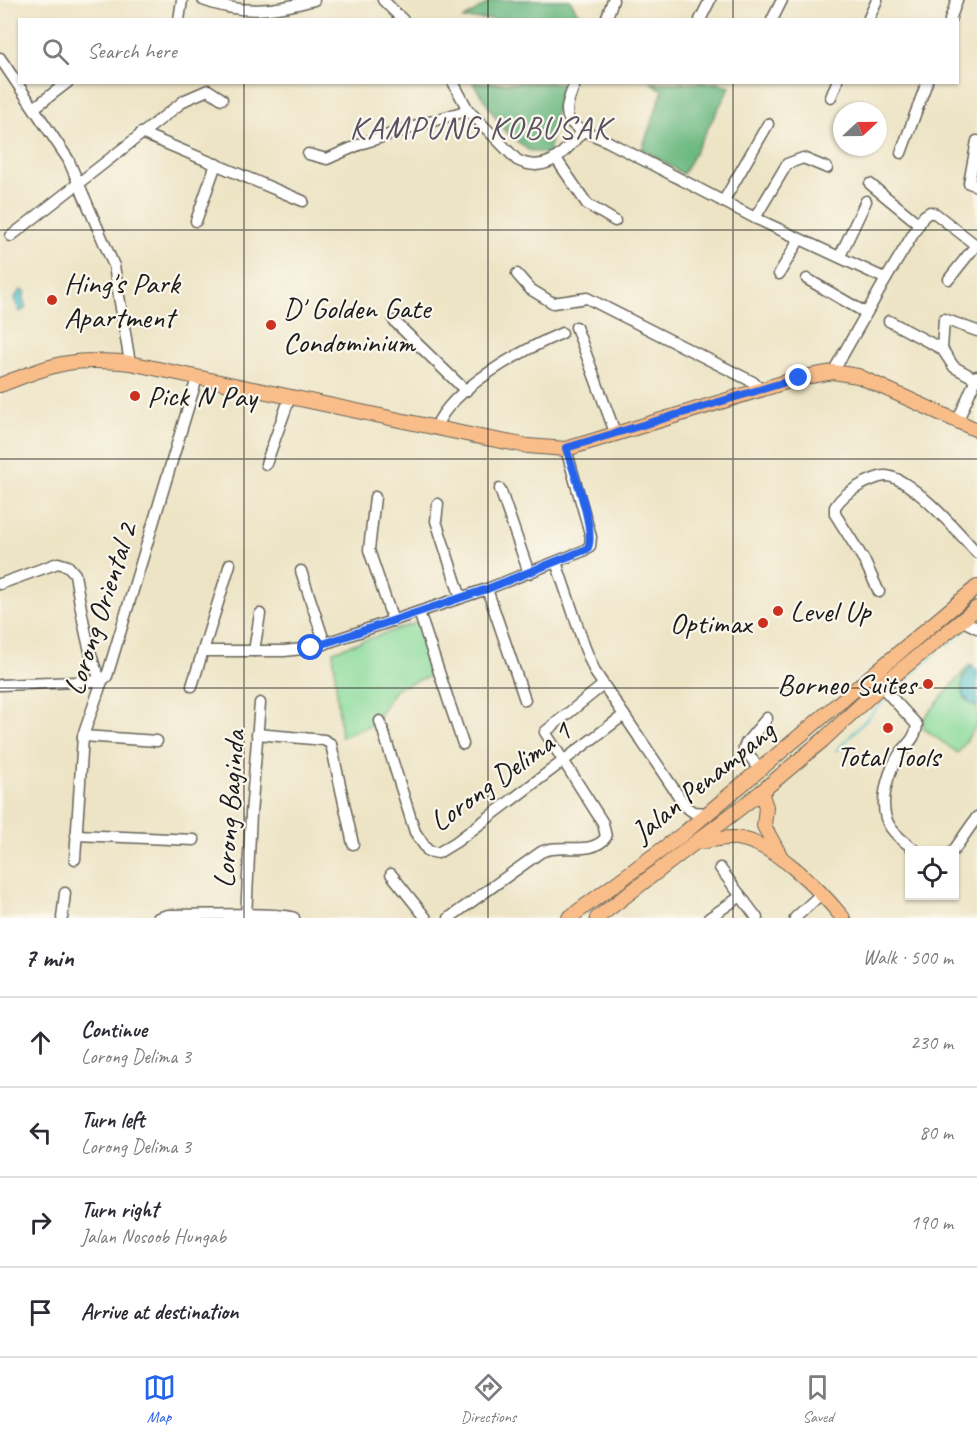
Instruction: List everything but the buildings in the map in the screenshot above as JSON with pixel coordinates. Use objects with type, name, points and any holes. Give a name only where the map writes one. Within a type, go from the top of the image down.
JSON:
[{"type":"main road","points":[[0,385],[60,362],[75,360],[130,363],[528,446],[566,448],[616,435],[799,378],[833,372],[858,376],[977,430]]},
{"type":"main road","name":"Jalan Penampang","points":[[569,918],[683,834],[977,586]]},
{"type":"main road","name":"Jalan Penampang","points":[[597,918],[761,792],[831,733],[880,686],[977,608]]},
{"type":"main road","points":[[742,784],[753,786],[761,792],[766,807],[764,826],[759,836],[748,841]]},
{"type":"main road","points":[[764,826],[782,860]]},
{"type":"main road","points":[[697,842],[734,838],[748,841],[782,860],[821,894],[843,918]]},
{"type":"street","points":[[179,18],[182,0]]},
{"type":"street","points":[[203,0],[250,11],[267,11],[314,0]]},
{"type":"street","points":[[383,0],[395,4],[402,18]]},
{"type":"street","points":[[607,18],[613,0]]},
{"type":"street","points":[[701,18],[710,0]]},
{"type":"street","points":[[773,18],[782,0]]},
{"type":"street","points":[[869,18],[877,0]]},
{"type":"street","points":[[951,18],[957,0]]},
{"type":"street","points":[[0,58],[68,159],[78,182],[117,275],[130,363]]},
{"type":"street","points":[[34,108],[65,84]]},
{"type":"street","points":[[454,84],[468,110],[517,160],[527,165],[545,165],[557,160],[582,132]]},
{"type":"street","points":[[575,84],[571,93],[567,118],[574,128],[607,141],[799,240],[840,256],[886,279]]},
{"type":"street","points":[[831,97],[836,84]]},
{"type":"street","points":[[901,153],[926,84]]},
{"type":"street","points":[[11,236],[185,100],[207,90],[222,99]]},
{"type":"street","points":[[308,154],[327,159],[363,142],[468,110]]},
{"type":"street","points":[[723,202],[768,124]]},
{"type":"street","points":[[141,134],[303,201]]},
{"type":"street","points":[[977,141],[969,183],[977,186]]},
{"type":"street","points":[[755,218],[787,164],[803,158],[827,168]]},
{"type":"street","points":[[557,160],[587,204],[615,221]]},
{"type":"street","points":[[196,221],[216,164]]},
{"type":"street","points":[[870,184],[919,224]]},
{"type":"street","points":[[840,256],[866,201]]},
{"type":"street","points":[[833,372],[919,224],[930,212],[936,214],[977,246],[949,279]]},
{"type":"street","points":[[779,274],[799,240]]},
{"type":"street","points":[[517,274],[530,289],[554,303],[580,297],[596,301],[753,382],[762,391]]},
{"type":"street","points":[[807,279],[866,313]]},
{"type":"street","points":[[942,349],[944,319],[977,332]]},
{"type":"street","points":[[394,321],[466,391]]},
{"type":"street","points":[[889,321],[942,349],[954,367],[976,377],[958,420]]},
{"type":"street","points":[[576,327],[616,435]]},
{"type":"street","points":[[436,427],[441,415],[466,391],[524,349],[562,333]]},
{"type":"street","name":"Lorong Oriental 2","points":[[75,859],[83,736],[102,681],[107,676],[197,378]]},
{"type":"street","points":[[266,464],[290,397]]},
{"type":"street","points":[[202,651],[297,651],[325,644],[487,589],[587,549],[591,537],[566,448]]},
{"type":"street","points":[[879,592],[864,560],[835,514],[835,507],[839,501],[865,483],[885,476],[903,483],[931,504],[977,553]]},
{"type":"street","points":[[500,489],[529,573]]},
{"type":"street","points":[[375,497],[369,550],[393,621]]},
{"type":"street","points":[[438,504],[436,521],[461,598]]},
{"type":"street","points":[[556,562],[585,648],[603,685],[686,807],[693,812],[707,813]]},
{"type":"street","points":[[0,584],[58,563],[68,566],[75,574],[89,651],[95,673],[102,681]]},
{"type":"street","points":[[192,686],[230,564]]},
{"type":"street","points":[[301,571],[325,644]]},
{"type":"street","points":[[487,589],[525,700]]},
{"type":"street","points":[[419,612],[463,744]]},
{"type":"street","points":[[254,651],[260,614]]},
{"type":"street","points":[[961,620],[977,628]]},
{"type":"street","points":[[0,685],[102,681]]},
{"type":"street","points":[[449,918],[541,852],[552,848],[574,848],[602,843],[607,832],[561,762],[545,732],[603,685]]},
{"type":"street","points":[[880,686],[917,725],[917,733],[900,754],[891,773],[885,796],[889,826],[911,846]]},
{"type":"street","name":"Lorong Baginda","points":[[246,917],[260,703]]},
{"type":"street","name":"Lorong Delima 1","points":[[380,721],[415,832],[420,842],[433,853],[451,846],[624,715]]},
{"type":"street","points":[[759,769],[744,748],[746,742],[767,718]]},
{"type":"street","points":[[257,734],[324,740],[331,744],[353,844]]},
{"type":"street","points":[[83,736],[157,741]]},
{"type":"street","points":[[683,834],[687,821],[686,807]]},
{"type":"street","points":[[957,846],[977,817]]},
{"type":"street","points":[[76,835],[194,840]]},
{"type":"street","points":[[720,868],[757,918]]},
{"type":"street","points":[[391,874],[426,918]]},
{"type":"street","points":[[62,918],[65,893]]},
{"type":"street","points":[[795,918],[821,894]]},
{"type":"street","points":[[710,918],[741,896]]},
{"type":"street","points":[[158,918],[168,915],[246,917],[286,914],[294,918]]},
{"type":"green space","points":[[493,0],[570,0],[581,18],[465,18]]},
{"type":"green space","points":[[474,84],[564,84],[559,94],[548,154],[528,150],[504,130]]},
{"type":"green space","points":[[653,84],[722,84],[730,87],[683,174],[642,149],[663,90]]},
{"type":"green space","points":[[418,622],[434,675],[396,688],[373,725],[341,737],[333,651]]},
{"type":"green space","points":[[969,665],[972,666],[962,677],[974,706],[977,707],[977,725],[958,753],[924,729],[922,721]]},
{"type":"water","points":[[20,290],[25,291],[23,300],[26,308],[20,312],[14,299]]},
{"type":"water","points":[[972,666],[977,670],[977,707],[966,698],[962,688],[964,677]]},
{"type":"waterway","points":[[946,645],[967,629]]},
{"type":"waterway","points":[[896,689],[935,654]]},
{"type":"waterway","points":[[836,751],[884,701]]},
{"type":"place","name":"Hing's Park Apartment","points":[[52,300]]},
{"type":"place","name":"D' Golden Gate Condominium","points":[[271,325]]},
{"type":"place","name":"Pick N Pay","points":[[135,396]]},
{"type":"place","name":"Level Up","points":[[778,611]]},
{"type":"place","name":"Optimax","points":[[763,623]]},
{"type":"place","name":"Borneo Suites","points":[[928,684]]},
{"type":"place","name":"Total Tools","points":[[888,728]]},
{"type":"district","name":"KAMPUNG KOBUSAK","points":[[480,127]]},
{"type":"route","points":[[311,648],[487,589],[587,549],[590,546],[590,530],[566,448],[583,445],[799,378]]}]
